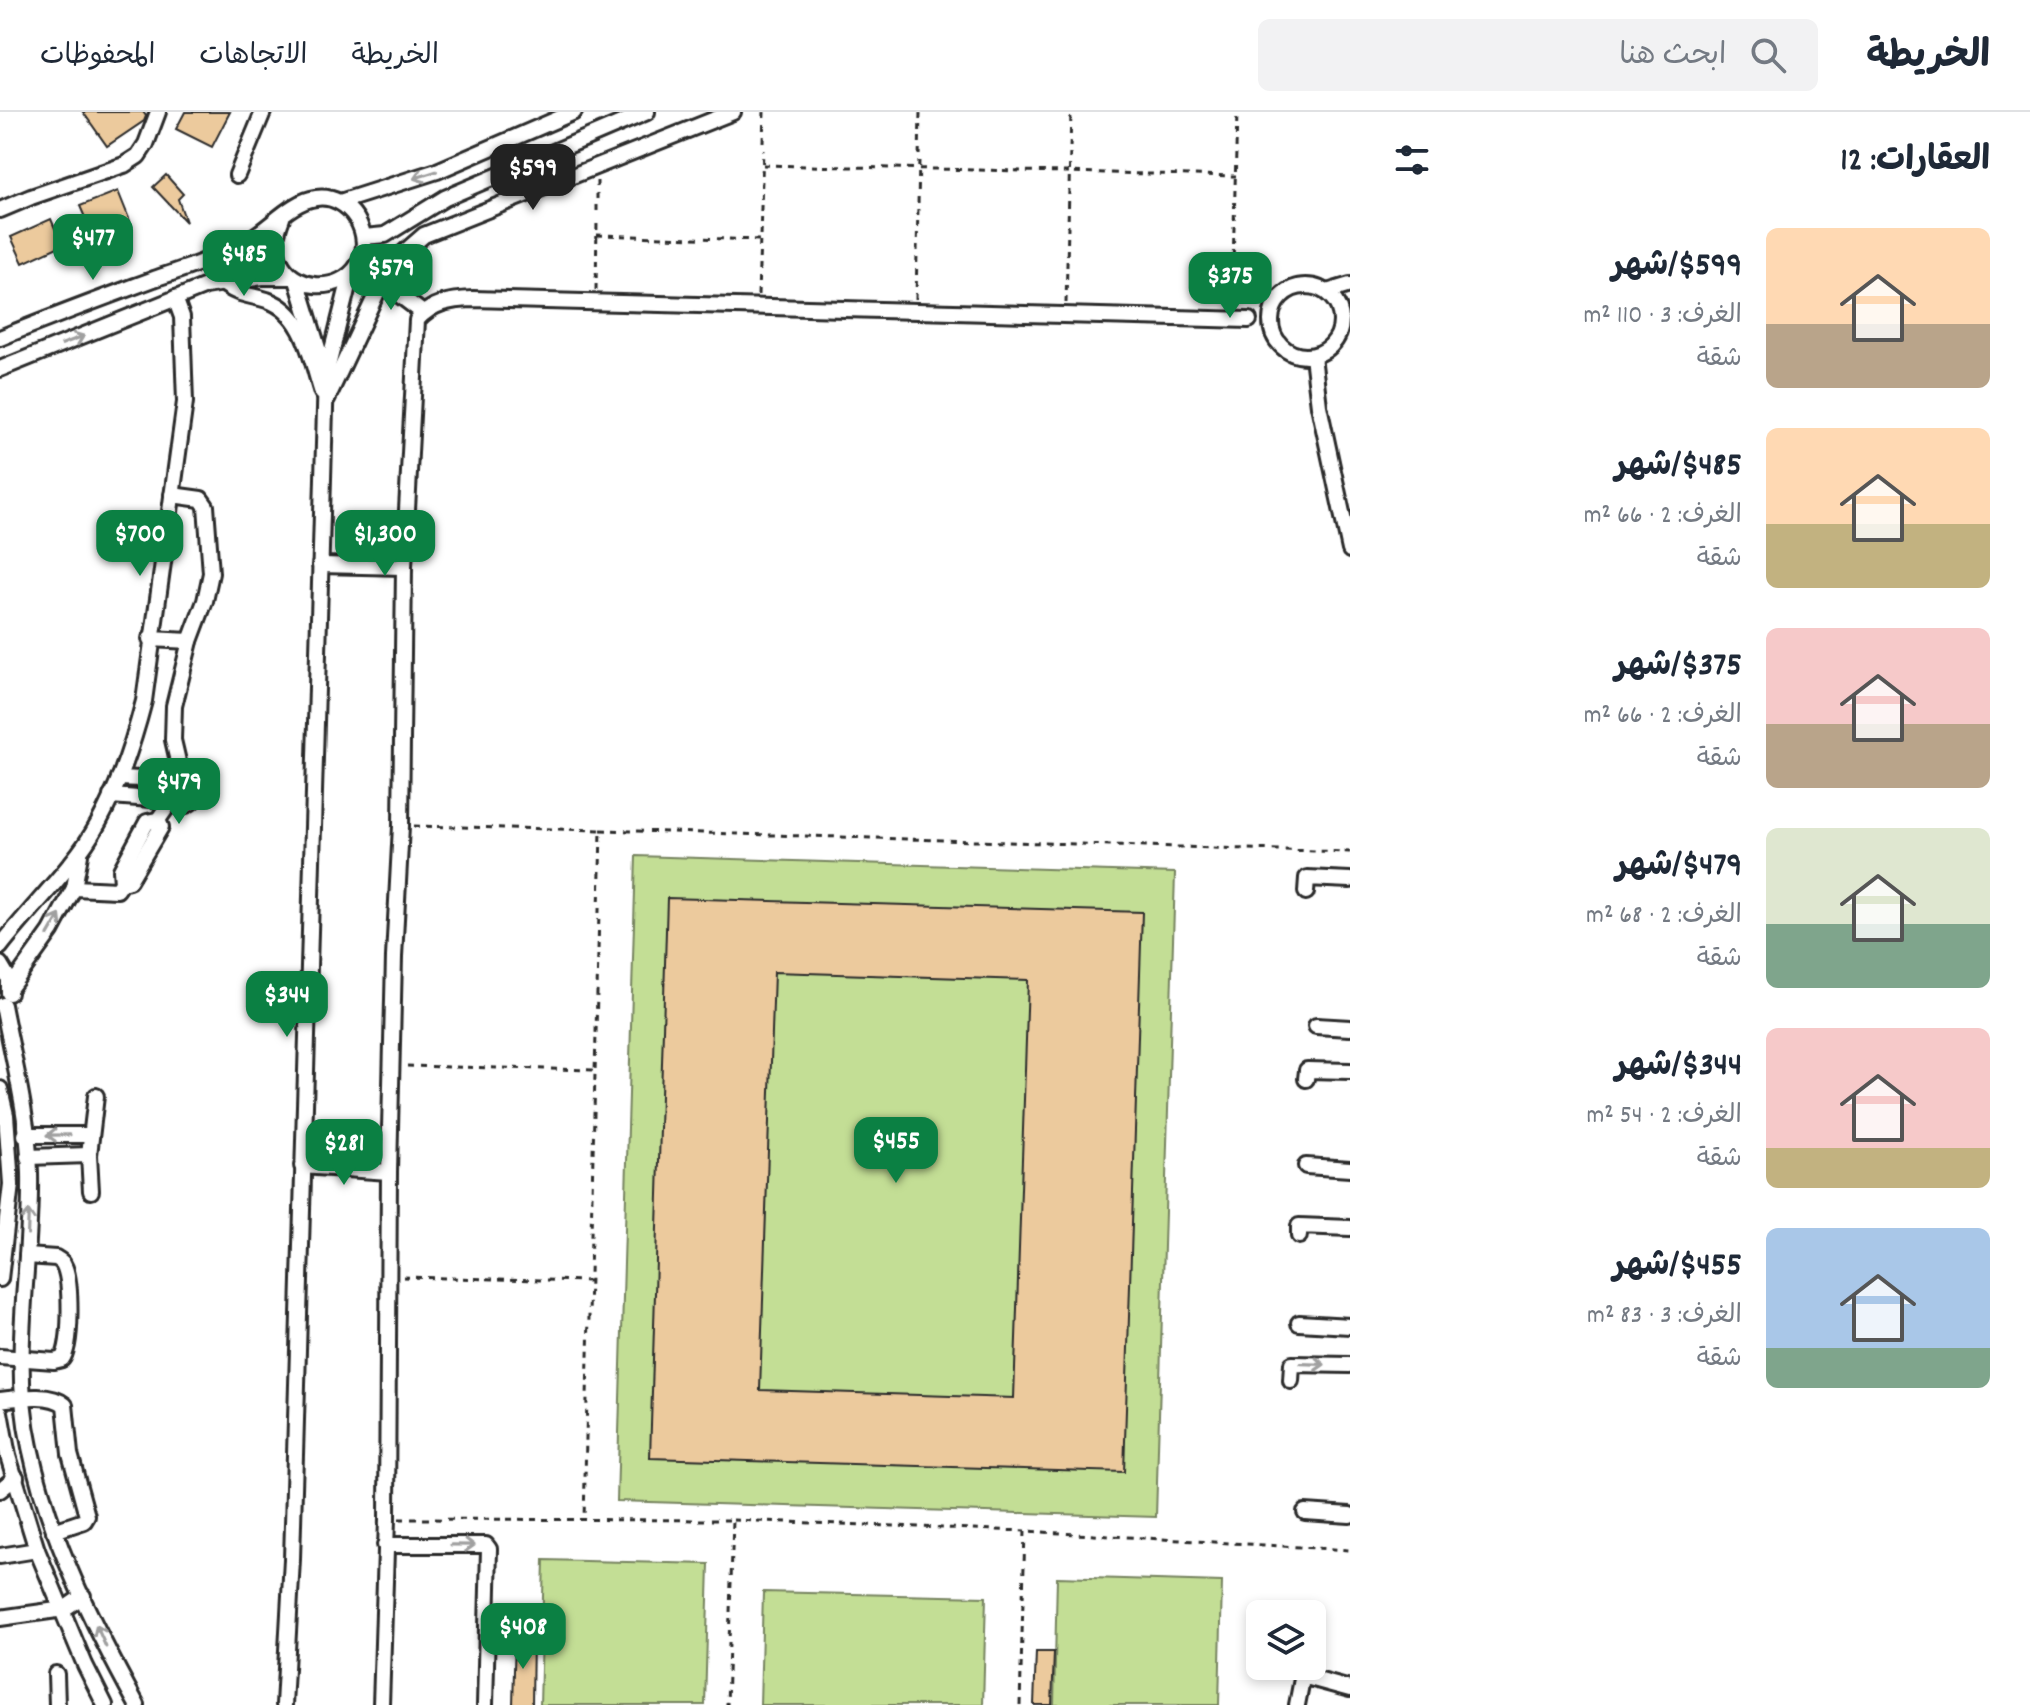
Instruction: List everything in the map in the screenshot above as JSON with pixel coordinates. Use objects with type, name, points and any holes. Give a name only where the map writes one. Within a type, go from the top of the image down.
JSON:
[{"type":"street","points":[[0,210],[124,165],[138,156],[146,144],[158,112]]},
{"type":"street","points":[[237,175],[263,112]]},
{"type":"street","points":[[340,202],[437,171],[574,112]]},
{"type":"street","points":[[364,237],[385,235],[445,198],[647,112]]},
{"type":"street","points":[[325,403],[394,261],[424,235],[733,112]]},
{"type":"street","points":[[0,338],[201,262],[249,240],[298,203],[319,197],[340,202],[356,215],[364,237],[326,374],[292,1559],[284,1705]]},
{"type":"street","points":[[282,218],[275,238],[279,259],[294,278],[326,374]]},
{"type":"street","points":[[355,269],[382,282],[423,313]]},
{"type":"street","points":[[0,369],[221,282],[294,278],[315,286],[334,284],[355,269]]},
{"type":"street","points":[[221,282],[235,293],[280,306],[302,329],[325,403]]},
{"type":"street","points":[[1272,332],[1272,313],[1284,294],[1305,286],[1327,292],[1350,285]]},
{"type":"street","points":[[1249,320],[1272,332],[1284,349],[1293,354],[1313,356],[1332,345],[1341,325],[1340,310],[1327,292]]},
{"type":"street","points":[[1340,310],[1350,292]]},
{"type":"street","points":[[0,947],[81,851],[119,778],[144,701],[150,639],[185,402],[182,317],[175,298]]},
{"type":"street","points":[[381,1705],[387,1519],[391,1065],[401,826],[404,567],[417,320],[428,307],[458,299],[1231,320],[1249,320],[1272,313]]},
{"type":"street","points":[[1313,356],[1319,406],[1350,550]]},
{"type":"street","points":[[172,495],[201,499],[206,506],[211,573],[174,706],[173,740],[180,770]]},
{"type":"street","points":[[320,565],[404,567]]},
{"type":"street","points":[[150,639],[190,641]]},
{"type":"street","points":[[111,796],[167,802],[179,807],[189,804],[198,791],[193,776],[180,770],[170,773],[163,780],[161,790],[167,802]]},
{"type":"street","points":[[119,778],[163,780]]},
{"type":"street","points":[[74,888],[117,890],[122,883],[121,870],[147,822],[158,820],[167,802]]},
{"type":"street","points":[[81,851],[74,888],[51,931],[10,988],[1,1006],[17,1073],[27,1145],[27,1262],[21,1358],[23,1397],[29,1447],[54,1531],[111,1658],[137,1705]]},
{"type":"street","points":[[1306,892],[1307,878],[1350,880]]},
{"type":"street","points":[[0,964],[9,979],[10,988]]},
{"type":"street","points":[[1316,1026],[1350,1028]]},
{"type":"street","points":[[1306,1079],[1307,1070],[1350,1071]]},
{"type":"street","points":[[0,1089],[8,1145],[1,1273],[27,1262],[56,1258],[65,1267],[68,1286],[67,1349],[62,1359],[0,1357]]},
{"type":"street","points":[[91,1191],[89,1155],[96,1096]]},
{"type":"street","points":[[8,1145],[91,1135]]},
{"type":"street","points":[[27,1145],[89,1155]]},
{"type":"street","points":[[302,1166],[389,1172]]},
{"type":"street","points":[[1306,1166],[1350,1169]]},
{"type":"street","points":[[1299,1236],[1299,1226],[1350,1228]]},
{"type":"street","points":[[1299,1323],[1350,1326]]},
{"type":"street","points":[[1291,1381],[1292,1364],[1350,1365]]},
{"type":"street","points":[[0,1400],[23,1397],[53,1399],[65,1405],[70,1454],[87,1516],[84,1521],[54,1531]]},
{"type":"street","points":[[0,1412],[37,1550],[105,1705]]},
{"type":"street","points":[[0,1490],[16,1477]]},
{"type":"street","points":[[1305,1512],[1350,1515]]},
{"type":"street","points":[[385,1545],[486,1545],[489,1549],[485,1705]]},
{"type":"street","points":[[0,1556],[37,1550]]},
{"type":"street","points":[[0,1618],[64,1609],[83,1596]]},
{"type":"street","points":[[56,1674],[57,1705]]},
{"type":"street","points":[[1297,1705],[1302,1679],[1306,1677],[1350,1689]]},
{"type":"path","points":[[763,142],[764,112]]},
{"type":"path","points":[[916,311],[920,112]]},
{"type":"path","points":[[1066,315],[1071,112]]},
{"type":"path","points":[[1231,320],[1237,112]]},
{"type":"path","points":[[757,307],[763,150]]},
{"type":"path","points":[[763,165],[1236,176]]},
{"type":"path","points":[[597,166],[597,213]]},
{"type":"path","points":[[596,302],[597,221]]},
{"type":"path","points":[[597,235],[760,240]]},
{"type":"path","points":[[401,826],[1350,852]]},
{"type":"path","points":[[584,1519],[601,830]]},
{"type":"path","points":[[391,1065],[595,1070]]},
{"type":"path","points":[[388,1277],[591,1281]]},
{"type":"path","points":[[387,1519],[733,1520],[1025,1531],[1350,1550]]},
{"type":"path","points":[[727,1705],[733,1520]]},
{"type":"path","points":[[1020,1705],[1025,1531]]},
{"type":"green space","points":[[636,856],[1175,873],[1156,1517],[617,1501]]},
{"type":"green space","points":[[544,1560],[709,1564],[705,1705],[540,1705]]},
{"type":"green space","points":[[1057,1577],[1222,1582],[1219,1705],[1054,1705]]},
{"type":"green space","points":[[763,1592],[986,1597],[983,1705],[760,1705]]},
{"type":"building","points":[[83,112],[143,112],[146,116],[144,121],[107,146]]},
{"type":"building","points":[[185,112],[230,112],[212,147],[176,129]]},
{"type":"building","points":[[166,175],[183,194],[178,199],[186,222],[153,187]]},
{"type":"building","points":[[118,191],[130,221],[93,236],[80,206]]},
{"type":"building","points":[[51,219],[62,245],[23,263],[11,237]]},
{"type":"building","points":[[667,898],[1142,912],[1124,1472],[650,1458]],"holes":[[[774,972],[1028,980],[1014,1398],[760,1390]]]},
{"type":"building","points":[[515,1636],[533,1636],[532,1705],[513,1705]]},
{"type":"building","points":[[1036,1652],[1054,1652],[1052,1705],[1034,1705]]}]
